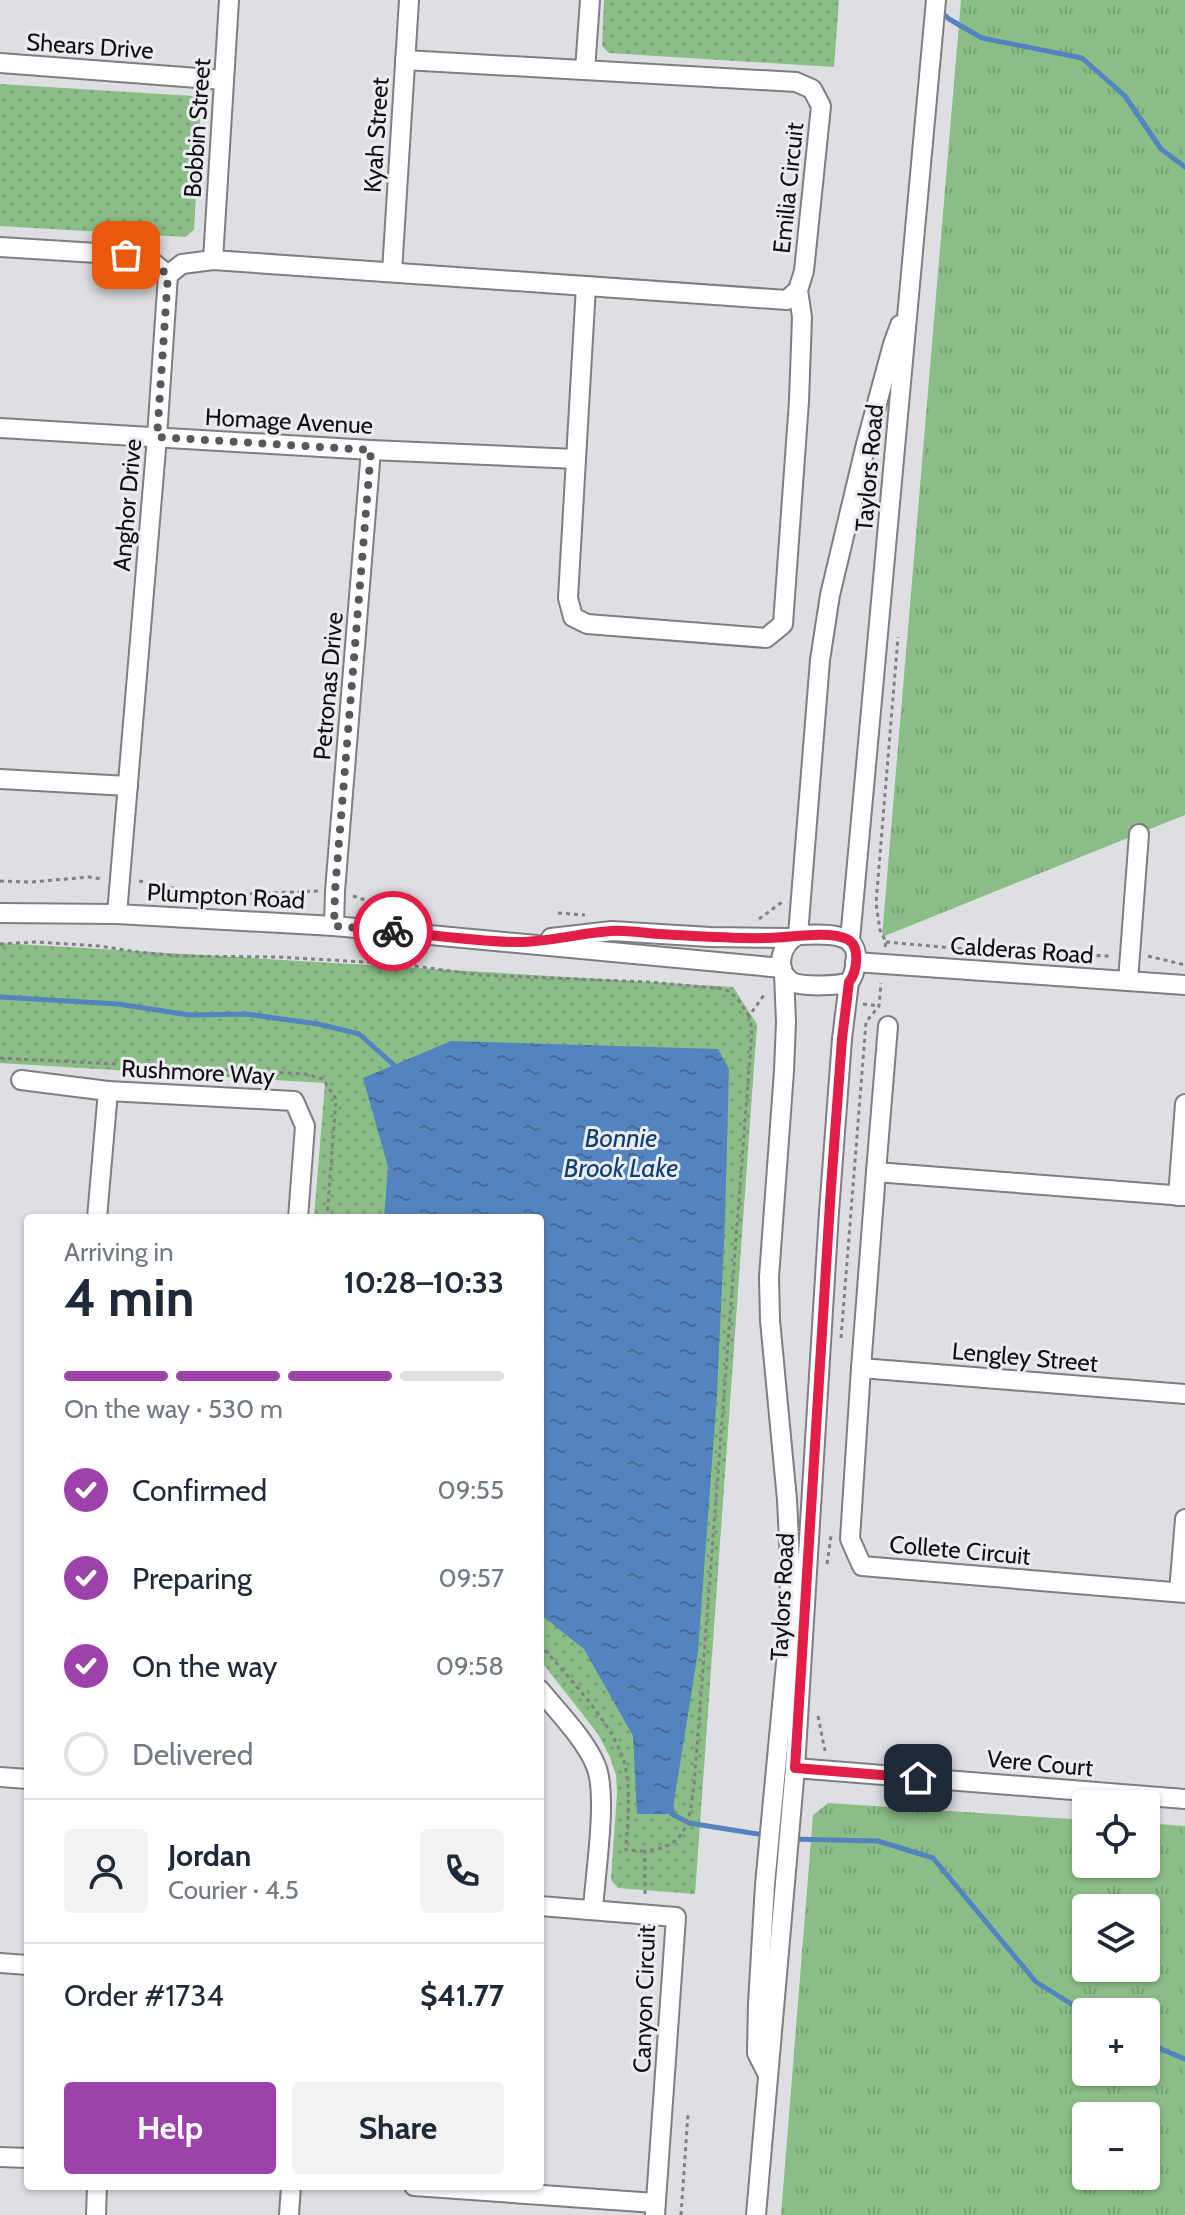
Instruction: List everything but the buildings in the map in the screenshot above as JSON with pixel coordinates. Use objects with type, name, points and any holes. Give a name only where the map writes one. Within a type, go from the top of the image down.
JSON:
[{"type":"street","name":"Bobbin Street","points":[[213,260],[229,0]]},
{"type":"street","name":"Kyah Street","points":[[392,272],[409,0]]},
{"type":"street","points":[[585,70],[590,0]]},
{"type":"street","name":"Taylors Road","points":[[850,940],[936,0]]},
{"type":"street","name":"Emilia Circuit","points":[[168,275],[182,264],[213,260],[787,300],[798,290],[804,271],[821,106],[812,89],[796,82],[405,60]]},
{"type":"street","name":"Shears Drive","points":[[0,63],[224,80]]},
{"type":"street","points":[[0,247],[145,256],[168,275]]},
{"type":"street","name":"Anghor Drive","points":[[117,914],[168,275]]},
{"type":"street","points":[[586,286],[568,598],[573,617],[587,624],[766,638],[783,624],[799,401],[802,317],[798,290]]},
{"type":"street","points":[[769,2076],[757,2053],[758,2004],[765,1885],[789,1631],[787,1500],[770,1320],[769,1277],[784,1071],[786,1022],[783,951],[794,937],[820,660],[830,595],[883,379],[909,302]]},
{"type":"street","name":"Homage Avenue","points":[[0,428],[576,459]]},
{"type":"street","name":"Petronas Drive","points":[[334,926],[371,450]]},
{"type":"street","points":[[0,779],[128,786]]},
{"type":"street","points":[[1128,981],[1139,834]]},
{"type":"street","name":"Plumpton Road","points":[[0,913],[117,914],[334,926],[783,971]]},
{"type":"street","points":[[516,942],[612,931],[710,937],[833,936],[850,940],[855,948],[854,975],[843,985],[797,983],[790,981],[783,971]]},
{"type":"street","name":"Calderas Road","points":[[855,962],[1185,985]]},
{"type":"street","name":"Taylors Road","points":[[756,2215],[795,1768],[832,1175],[849,982]]},
{"type":"street","name":"Collete Circuit","points":[[888,1026],[850,1539],[862,1566],[1182,1593]]},
{"type":"street","points":[[21,1080],[108,1091]]},
{"type":"street","name":"Rushmore Way","points":[[97,1214],[108,1091],[294,1101],[305,1126],[298,1214]]},
{"type":"street","points":[[876,1172],[1181,1196],[1185,1104]]},
{"type":"street","name":"Lengley Street","points":[[861,1368],[1185,1394]]},
{"type":"street","points":[[1182,1593],[1185,1519]]},
{"type":"street","points":[[544,1695],[577,1735],[596,1766],[602,1796],[593,1910]]},
{"type":"street","name":"Vere Court","points":[[795,1768],[1185,1799]]},
{"type":"street","points":[[0,1777],[24,1779]]},
{"type":"street","name":"Canyon Circuit","points":[[544,1906],[676,1917],[655,2209]]},
{"type":"street","points":[[0,1963],[24,1965]]},
{"type":"street","points":[[0,2157],[24,2158]]},
{"type":"street","points":[[96,2215],[97,2190]]},
{"type":"street","points":[[289,2215],[291,2190]]},
{"type":"street","points":[[464,2190],[655,2209]]},
{"type":"path","points":[[898,637],[876,903],[880,930],[886,942],[1027,955],[1050,951],[1130,955],[1185,965]]},
{"type":"path","points":[[0,881],[89,877],[136,881],[187,891],[244,894],[342,891],[368,901],[396,903]]},
{"type":"path","points":[[0,944],[35,942],[180,956],[278,957],[400,964],[479,975],[649,982],[725,989],[737,998],[749,1016],[752,1030],[694,1786],[689,1823],[677,1841],[657,1850],[645,1851],[645,1894]]},
{"type":"path","points":[[749,1016],[764,995]]},
{"type":"path","points":[[841,1340],[866,1022],[879,1006]]},
{"type":"path","points":[[0,1058],[16,1058]]},
{"type":"path","points":[[826,1575],[832,1531]]},
{"type":"path","points":[[818,1705],[828,1771]]},
{"type":"path","points":[[681,2215],[688,2114]]},
{"type":"green space","points":[[604,0],[839,0],[834,67],[609,53],[602,46]]},
{"type":"green space","points":[[961,0],[1185,0],[1185,815],[882,937]]},
{"type":"green space","points":[[0,84],[193,96],[201,105],[194,230],[185,237],[0,226]]},
{"type":"green space","points":[[0,943],[733,987],[757,1024],[695,1894],[618,1888],[611,1880],[616,1775],[598,1734],[544,1665],[544,1214],[314,1214],[325,1083],[0,1063]]},
{"type":"green space","points":[[828,1803],[1072,1819],[1072,1878],[1160,1878],[1160,1824],[1185,1826],[1185,2215],[781,2215],[813,1815]]},
{"type":"water","name":"Bonnie Brook Lake","points":[[451,1041],[718,1049],[729,1069],[717,1394],[698,1652],[672,1814],[637,1814],[633,1736],[584,1649],[544,1617],[544,1214],[384,1214],[388,1167],[363,1078]]},
{"type":"waterway","points":[[940,11],[982,38],[1082,58],[1125,96],[1161,149],[1185,167]]},
{"type":"waterway","points":[[0,997],[118,1004],[189,1015],[246,1014],[318,1024],[359,1034],[394,1065],[396,1071]]},
{"type":"waterway","points":[[672,1809],[672,1814],[689,1823],[789,1839],[878,1841],[933,1858],[1036,1982],[1072,2004]]},
{"type":"waterway","points":[[1160,2049],[1185,2059]]},
{"type":"way so far","points":[[126,255],[145,256],[168,275],[157,437],[371,450],[334,926],[393,931]]},
{"type":"route","points":[[393,931],[516,942],[612,931],[710,937],[791,938],[808,935],[843,937],[853,944],[856,953],[842,1039],[831,1187],[795,1768],[918,1778]]}]
